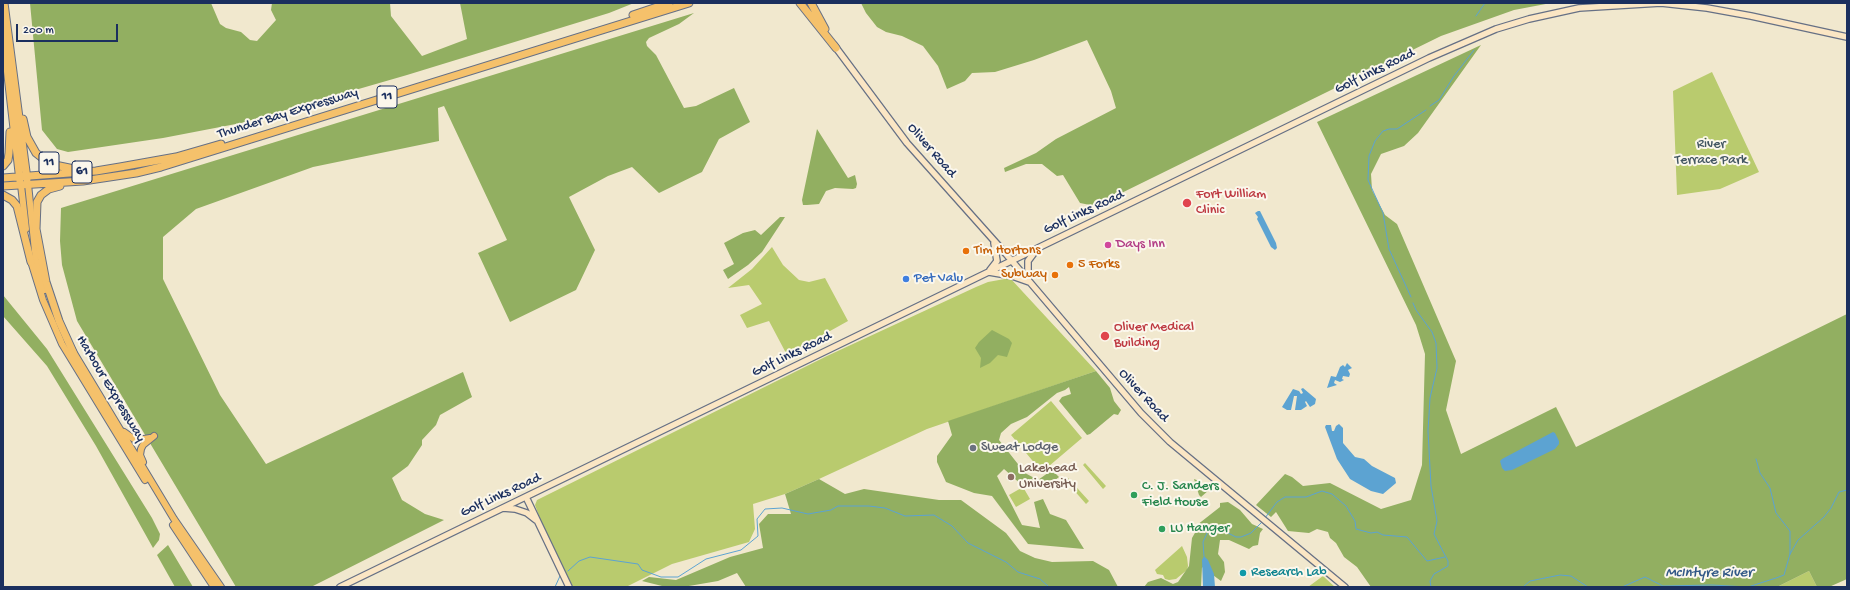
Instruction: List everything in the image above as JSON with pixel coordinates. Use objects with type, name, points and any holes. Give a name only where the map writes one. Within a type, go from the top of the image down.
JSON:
[{"type":"highway","name":"11","points":[[4,3],[15,84],[31,146],[42,159],[50,164],[70,169],[137,164]]},
{"type":"highway","name":"Thunder Bay Expressway","points":[[3,178],[96,171],[176,157],[669,3]]},
{"type":"highway","name":"Thunder Bay Expressway","points":[[3,186],[83,181],[136,173],[161,167],[689,3]]},
{"type":"highway","points":[[800,3],[836,48]]},
{"type":"highway","points":[[811,3],[836,48]]},
{"type":"highway","name":"11","points":[[3,32],[24,185]]},
{"type":"highway","points":[[3,166],[8,160],[11,144],[8,76]]},
{"type":"highway","points":[[15,84],[23,176]]},
{"type":"highway","points":[[73,352],[59,321],[46,282],[39,253],[35,214],[37,202],[41,195],[49,189],[83,181]]},
{"type":"highway","points":[[3,195],[12,200],[16,206],[31,262]]},
{"type":"main road","name":"Oliver Road","points":[[805,3],[836,48],[907,143],[994,241],[1153,426],[1257,515],[1345,587]]},
{"type":"main road","name":"Golf Links Road","points":[[340,587],[526,498],[1038,247],[1429,58],[1496,29],[1529,19],[1579,8],[1661,3],[1707,8],[1751,16],[1847,37]]},
{"type":"main road","name":"Harbour Expressway","points":[[24,185],[31,262],[43,300],[62,344],[159,503],[214,587]]},
{"type":"main road","name":"Harbour Expressway","points":[[24,185],[40,274],[51,306],[73,352],[154,487],[221,587]]},
{"type":"main road","points":[[994,241],[997,261],[989,272],[1012,276],[1028,281],[1028,262],[1038,247]]},
{"type":"main road","points":[[109,412],[130,437],[140,440],[154,436],[143,445],[140,455],[154,487]]},
{"type":"main road","points":[[526,498],[569,587]]},
{"type":"main road","points":[[503,508],[515,509],[527,513],[538,521]]},
{"type":"main road","points":[[198,563],[211,587]]},
{"type":"green space","points":[[30,3],[211,3],[220,24],[226,28],[241,32],[250,40],[257,41],[276,20],[271,10],[272,3],[390,3],[391,16],[422,56],[467,39],[460,3],[634,3],[609,13],[407,75],[241,123],[163,138],[68,152],[57,149],[42,130]]},
{"type":"green space","points":[[861,3],[1551,3],[1514,10],[1441,36],[1095,206],[1080,203],[1063,175],[1057,176],[1042,164],[1026,164],[1005,172],[1004,168],[1036,153],[1056,139],[1116,108],[1111,91],[1087,40],[1034,60],[995,72],[972,73],[965,81],[947,89],[938,66],[923,46],[902,36],[886,32],[877,27],[866,13]]},
{"type":"green space","points":[[694,13],[679,24],[649,38],[646,42],[647,46],[656,55],[684,108],[696,106],[734,88],[750,122],[719,139],[702,172],[659,193],[632,167],[608,176],[569,197],[595,250],[576,290],[510,322],[478,253],[507,240],[444,106],[438,108],[439,141],[313,167],[196,209],[163,237],[163,279],[220,395],[266,464],[463,372],[472,397],[440,415],[436,425],[422,440],[422,445],[408,466],[392,478],[402,500],[425,514],[444,520],[311,587],[236,587],[77,321],[62,265],[60,241],[61,208]]},
{"type":"green space","points":[[1481,45],[1418,133],[1404,146],[1381,154],[1371,174],[1372,190],[1385,215],[1397,224],[1456,361],[1446,410],[1461,454],[1556,407],[1576,447],[1847,314],[1847,579],[1829,587],[1817,587],[1809,571],[1777,587],[1371,587],[1357,567],[1344,557],[1336,543],[1330,538],[1328,532],[1317,529],[1309,533],[1288,531],[1276,512],[1271,517],[1256,505],[1285,474],[1292,477],[1303,486],[1330,483],[1381,509],[1411,500],[1422,465],[1425,354],[1416,325],[1317,122]]},
{"type":"green space","name":"River Terrace Park","points":[[1712,72],[1759,172],[1720,189],[1677,195],[1673,91]]},
{"type":"green space","points":[[817,129],[848,178],[855,175],[857,184],[856,188],[853,189],[835,188],[826,191],[819,204],[803,205],[802,200]]},
{"type":"green space","points":[[780,217],[785,217],[762,252],[748,265],[728,279],[723,270],[734,264],[724,243],[743,233],[755,230],[761,235]]},
{"type":"green space","points":[[772,247],[783,265],[799,280],[809,282],[825,278],[848,321],[787,355],[769,321],[747,328],[740,315],[762,304],[749,285],[728,288],[752,269]]},
{"type":"green space","points":[[1010,278],[1096,371],[927,429],[785,494],[753,504],[755,529],[749,542],[672,564],[626,587],[573,587],[543,527],[535,505],[537,500],[827,356],[976,287],[988,282]]},
{"type":"green space","points":[[3,295],[47,349],[152,518],[160,534],[159,540],[153,548],[96,446],[47,366],[3,316]]},
{"type":"green space","points":[[992,330],[1009,339],[1012,343],[1007,357],[998,355],[990,363],[980,368],[981,358],[975,348],[979,342]]},
{"type":"green space","points":[[1096,371],[1110,388],[1114,401],[1121,410],[1118,415],[1114,414],[1087,435],[1059,401],[1062,397],[1071,394],[1069,387],[1057,393],[1027,417],[1011,424],[1001,433],[999,440],[1025,473],[1038,480],[1052,470],[1059,477],[1046,487],[1024,487],[1004,469],[997,476],[1022,525],[1040,528],[1034,502],[1043,499],[1050,514],[1066,520],[1084,549],[1028,544],[992,496],[974,493],[946,482],[937,462],[937,456],[952,435],[948,421]]},
{"type":"green space","points":[[1051,401],[1082,438],[1042,472],[1011,435]]},
{"type":"green space","points":[[1085,463],[1106,486],[1103,489],[1083,465]]},
{"type":"green space","points":[[1068,478],[1089,501],[1086,504],[1065,480]]},
{"type":"green space","points":[[819,479],[845,494],[864,489],[939,500],[961,500],[1006,533],[1020,551],[1035,558],[1052,562],[1093,561],[1109,570],[1118,587],[746,587],[737,573],[718,581],[683,587],[666,587],[642,581],[649,577],[676,580],[730,557],[763,548],[759,524],[768,514],[791,514],[785,494]]},
{"type":"green space","points":[[1194,479],[1199,481],[1209,490],[1201,497],[1199,495]]},
{"type":"green space","points":[[1023,487],[1030,499],[1016,507],[1009,495]]},
{"type":"green space","points":[[1228,502],[1240,510],[1252,524],[1263,529],[1260,533],[1258,545],[1249,549],[1229,540],[1220,540],[1218,554],[1224,562],[1225,572],[1221,581],[1202,567],[1201,587],[1144,587],[1148,582],[1161,578],[1173,584],[1178,582],[1189,566],[1192,538],[1196,531],[1197,525],[1220,507],[1220,503]]},
{"type":"green space","points":[[168,545],[193,587],[175,587],[157,555]]},
{"type":"green space","points":[[1182,546],[1187,557],[1187,570],[1176,579],[1169,580],[1165,579],[1163,575],[1157,574],[1155,570]]},
{"type":"green space","points":[[1809,571],[1817,587],[1777,587]]},
{"type":"green space","points":[[1323,576],[1335,587],[1308,587]]},
{"type":"water","points":[[1260,211],[1276,243],[1277,248],[1275,250],[1271,247],[1257,219],[1258,217],[1255,213]]},
{"type":"water","points":[[1347,363],[1352,368],[1348,370],[1350,374],[1349,377],[1343,376],[1342,379],[1344,380],[1340,382],[1335,380],[1334,383],[1337,385],[1327,388],[1331,376],[1336,377],[1340,367],[1343,365],[1345,367]]},
{"type":"water","points":[[1303,388],[1316,399],[1315,404],[1310,407],[1306,401],[1307,406],[1301,410],[1295,410],[1297,396],[1294,396],[1291,410],[1287,410],[1282,407],[1293,389],[1299,391],[1301,394],[1303,393],[1301,389]]},
{"type":"water","points":[[1339,424],[1343,428],[1343,443],[1355,457],[1364,459],[1372,466],[1395,478],[1396,483],[1383,494],[1371,491],[1350,479],[1337,459],[1325,427],[1326,425],[1331,425],[1332,431],[1334,431],[1336,426]]},
{"type":"water","points":[[1553,432],[1559,441],[1559,444],[1555,449],[1512,470],[1505,471],[1502,468],[1500,461],[1502,459]]},
{"type":"water","points":[[1204,556],[1208,560],[1214,574],[1215,587],[1203,587],[1202,560]]},
{"type":"waterway","points":[[1476,16],[1485,3]]},
{"type":"waterway","points":[[1430,106],[1439,100],[1454,76],[1474,50]]},
{"type":"waterway","points":[[1411,297],[1389,249],[1383,213],[1368,180],[1369,156],[1375,141],[1383,131],[1397,129],[1426,110]]},
{"type":"waterway","points":[[1413,303],[1416,310],[1432,332],[1436,343],[1437,368],[1430,398],[1428,431],[1431,486],[1437,521],[1434,534],[1448,561],[1448,566],[1434,574],[1430,581],[1431,587]]},
{"type":"waterway","points":[[1756,459],[1760,473],[1770,488],[1776,513],[1790,531],[1790,554]]},
{"type":"waterway","name":"McIntyre River","points":[[1622,587],[1645,577],[1663,586],[1712,585],[1748,587],[1784,575],[1790,554],[1798,540],[1824,517],[1831,508],[1839,492],[1847,490]]},
{"type":"waterway","name":"McIntyre River","points":[[1265,518],[1277,502],[1285,497],[1306,497],[1322,491],[1332,494],[1346,506],[1355,521],[1356,529],[1371,533],[1377,532],[1383,535],[1407,537],[1427,561],[1445,557]]},
{"type":"waterway","name":"McIntyre River","points":[[568,571],[579,561],[590,557],[638,564],[642,570],[661,577],[678,577],[706,559],[741,550],[758,536],[757,519],[765,509],[782,508],[808,514],[831,510],[838,506],[869,506],[885,508],[905,516],[934,515],[952,526],[968,543],[1006,562],[1018,572],[1040,579],[1049,587]]},
{"type":"waterway","name":"McIntyre River","points":[[1204,556],[1203,542],[1209,529],[1218,528],[1236,537],[1241,537],[1251,533],[1263,521]]},
{"type":"waterway","name":"McIntyre River","points":[[1523,587],[1530,581],[1560,575],[1571,576],[1588,587]]},
{"type":"waterway","name":"McIntyre River","points":[[555,587],[560,576]]},
{"type":"place","name":"Fort William Clinic","points":[[1187,203]]},
{"type":"place","name":"Days Inn","points":[[1108,245]]},
{"type":"place","name":"Tim Hortons","points":[[966,251]]},
{"type":"place","name":"5 Forks","points":[[1070,265]]},
{"type":"place","name":"Subway","points":[[1055,275]]},
{"type":"place","name":"Pet Valu","points":[[906,279]]},
{"type":"place","name":"Oliver Medical Building","points":[[1105,336]]},
{"type":"place","name":"Sweat Lodge","points":[[973,448]]},
{"type":"place","name":"Lakehead University","points":[[1011,477]]},
{"type":"place","name":"C. J. Sanders Field House","points":[[1134,495]]},
{"type":"place","name":"LU Hanger","points":[[1162,529]]},
{"type":"place","name":"Research Lab","points":[[1243,573]]}]
